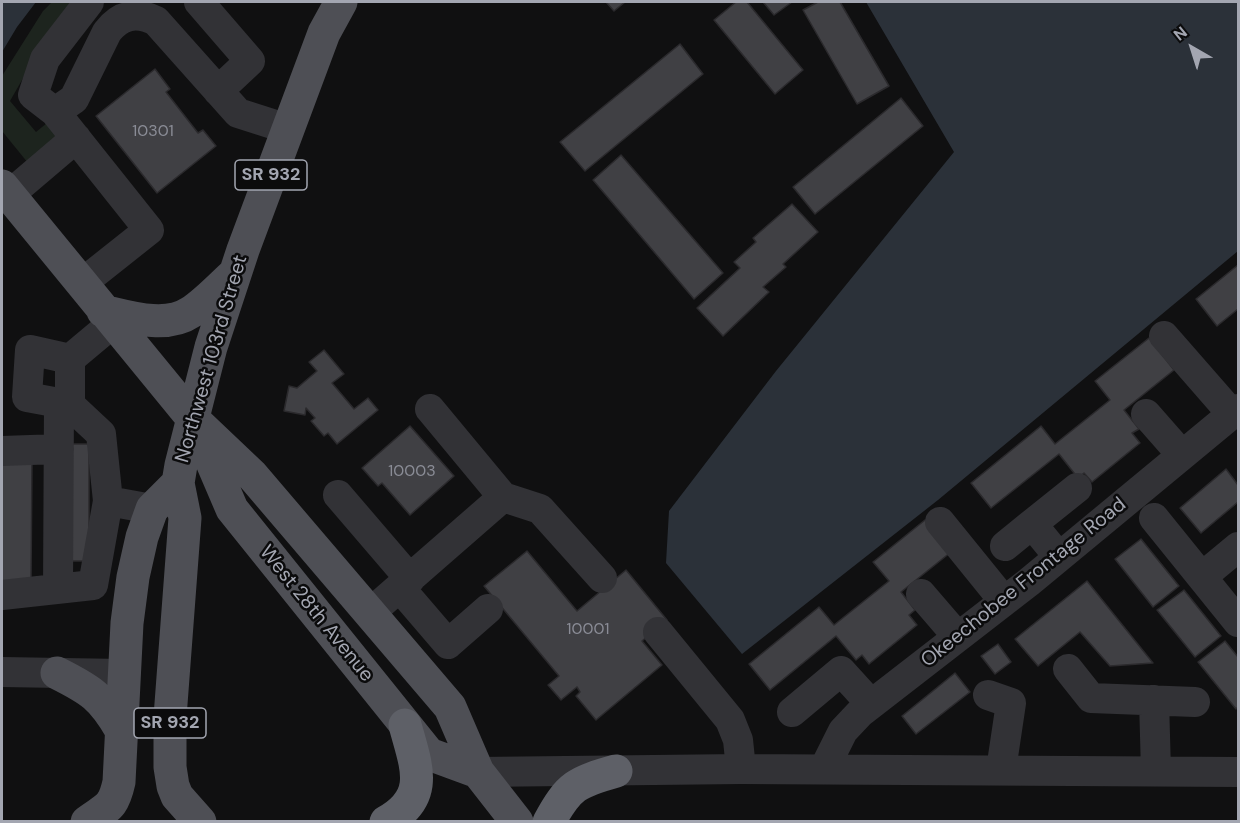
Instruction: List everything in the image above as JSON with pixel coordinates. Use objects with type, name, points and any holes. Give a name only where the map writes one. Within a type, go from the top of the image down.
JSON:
[{"type":"highway","points":[[386,822],[407,807],[417,786],[417,770],[405,725]]},
{"type":"highway","points":[[549,822],[561,801],[576,785],[616,771]]},
{"type":"main road","name":"Northwest 103rd Street","points":[[178,615],[185,518],[178,483],[211,347],[324,33],[341,2]]},
{"type":"main road","name":"West 28th Avenue","points":[[5,190],[193,419],[252,475],[450,707],[478,772],[517,822]]},
{"type":"main road","points":[[108,317],[156,321],[174,320],[190,313],[236,273]]},
{"type":"main road","name":"West 28th Avenue","points":[[193,419],[232,509],[405,725],[429,754],[478,772]]},
{"type":"main road","name":"Northwest 103rd Street","points":[[87,822],[105,810],[116,797],[119,782],[123,674],[133,577],[142,537],[152,510],[178,483]]},
{"type":"main road","points":[[183,552],[197,529],[212,520],[226,520],[245,525]]},
{"type":"main road","points":[[273,560],[330,606],[356,616],[370,613]]},
{"type":"main road","points":[[123,674],[143,660],[158,645],[178,615]]},
{"type":"main road","name":"SR 932","points":[[178,615],[170,717],[170,767],[177,796],[200,822]]},
{"type":"main road","points":[[57,673],[93,692],[104,702],[121,730]]},
{"type":"street","points":[[81,284],[149,230],[55,112],[33,95],[45,59],[90,2]]},
{"type":"street","points":[[199,2],[250,61],[218,91]]},
{"type":"street","points":[[55,112],[74,99],[106,32],[123,17],[134,15],[145,16],[156,21],[238,113],[288,129]]},
{"type":"street","points":[[5,190],[76,138]]},
{"type":"street","points":[[58,589],[58,449],[70,359],[108,317]]},
{"type":"street","points":[[1164,336],[1235,412]]},
{"type":"street","points":[[2,595],[93,585],[108,501],[102,434],[64,404],[27,397],[30,350],[70,359]]},
{"type":"street","points":[[430,409],[502,497],[540,509],[602,578]]},
{"type":"street","name":"Okeechobee Frontage Road","points":[[824,769],[843,731],[871,704],[1059,557],[1235,412]]},
{"type":"street","points":[[1146,414],[1182,455]]},
{"type":"street","points":[[2,451],[58,449]]},
{"type":"street","points":[[1005,546],[1077,488]]},
{"type":"street","points":[[338,495],[448,644],[488,609]]},
{"type":"street","points":[[370,613],[502,497]]},
{"type":"street","points":[[108,501],[152,510]]},
{"type":"street","points":[[1154,518],[1239,622]]},
{"type":"street","points":[[940,522],[1004,601]]},
{"type":"street","points":[[1032,524],[1059,557]]},
{"type":"street","points":[[1203,576],[1239,547]]},
{"type":"street","points":[[921,594],[958,637]]},
{"type":"street","points":[[658,632],[730,720],[738,740],[741,769]]},
{"type":"street","points":[[1068,669],[1091,698],[1195,702]]},
{"type":"street","points":[[792,712],[841,671],[871,704]]},
{"type":"street","points":[[2,672],[123,674]]},
{"type":"street","points":[[988,695],[1011,703],[1001,771]]},
{"type":"street","points":[[1155,700],[1156,771]]},
{"type":"street","points":[[478,772],[741,769],[1239,772]]},
{"type":"shaded area","points":[[2,2],[36,2],[2,52]]},
{"type":"shaded area","points":[[52,2],[79,2],[30,66],[10,101],[36,132],[47,123],[54,127],[56,140],[28,163],[2,131],[2,76],[43,11]]},
{"type":"shaded area","points":[[866,2],[1238,2],[1238,251],[938,500],[742,654],[666,563],[669,511],[776,371],[954,152]]},
{"type":"building","points":[[606,2],[625,2],[614,11]]},
{"type":"building","points":[[736,2],[747,2],[803,70],[775,94],[714,20]]},
{"type":"building","points":[[763,2],[792,2],[774,15]]},
{"type":"building","points":[[818,2],[840,2],[889,86],[857,104],[803,10]]},
{"type":"building","points":[[680,44],[703,74],[585,171],[560,142]]},
{"type":"building","points":[[155,69],[170,89],[166,92],[198,133],[203,130],[216,146],[157,193],[96,116]]},
{"type":"building","points":[[901,98],[923,126],[815,214],[793,187]]},
{"type":"building","points":[[621,155],[723,273],[694,299],[593,180]]},
{"type":"building","points":[[792,204],[818,232],[783,264],[786,267],[763,287],[769,292],[723,336],[697,308],[740,268],[734,262],[756,242],[753,238]]},
{"type":"building","points":[[1238,265],[1238,309],[1217,326],[1196,299]]},
{"type":"building","points":[[1149,338],[1174,370],[1124,410],[1139,429],[1132,433],[1140,443],[1092,482],[1084,473],[1078,478],[1059,454],[991,508],[971,483],[1041,426],[1055,444],[1110,400],[1095,381]]},
{"type":"building","points":[[324,350],[344,374],[332,383],[354,409],[368,398],[378,410],[337,444],[328,433],[324,436],[311,421],[315,418],[306,408],[305,415],[284,411],[289,386],[297,388],[317,371],[309,362]]},
{"type":"building","points":[[410,426],[454,476],[410,515],[382,483],[378,486],[362,468]]},
{"type":"building","points":[[68,444],[89,444],[89,561],[68,561]]},
{"type":"building","points":[[2,460],[32,460],[31,583],[2,583]]},
{"type":"building","points":[[1226,469],[1238,485],[1238,502],[1201,533],[1180,508]]},
{"type":"building","points":[[925,520],[951,552],[901,592],[915,610],[909,615],[917,625],[869,664],[862,655],[856,660],[836,636],[770,690],[749,664],[819,607],[834,625],[889,581],[873,562]]},
{"type":"building","points":[[1141,539],[1179,586],[1153,607],[1115,559]]},
{"type":"building","points":[[527,551],[577,611],[626,570],[667,620],[642,641],[662,665],[596,720],[576,696],[580,692],[577,687],[561,700],[548,685],[559,676],[484,586]]},
{"type":"building","points":[[1087,581],[1153,663],[1110,666],[1080,632],[1038,666],[1015,639]]},
{"type":"building","points":[[1184,590],[1221,636],[1195,657],[1157,610]]},
{"type":"building","points":[[1225,641],[1238,657],[1238,707],[1236,709],[1198,662]]},
{"type":"building","points":[[998,644],[1011,662],[995,674],[981,656]]},
{"type":"building","points":[[955,673],[970,692],[916,734],[902,716]]}]
